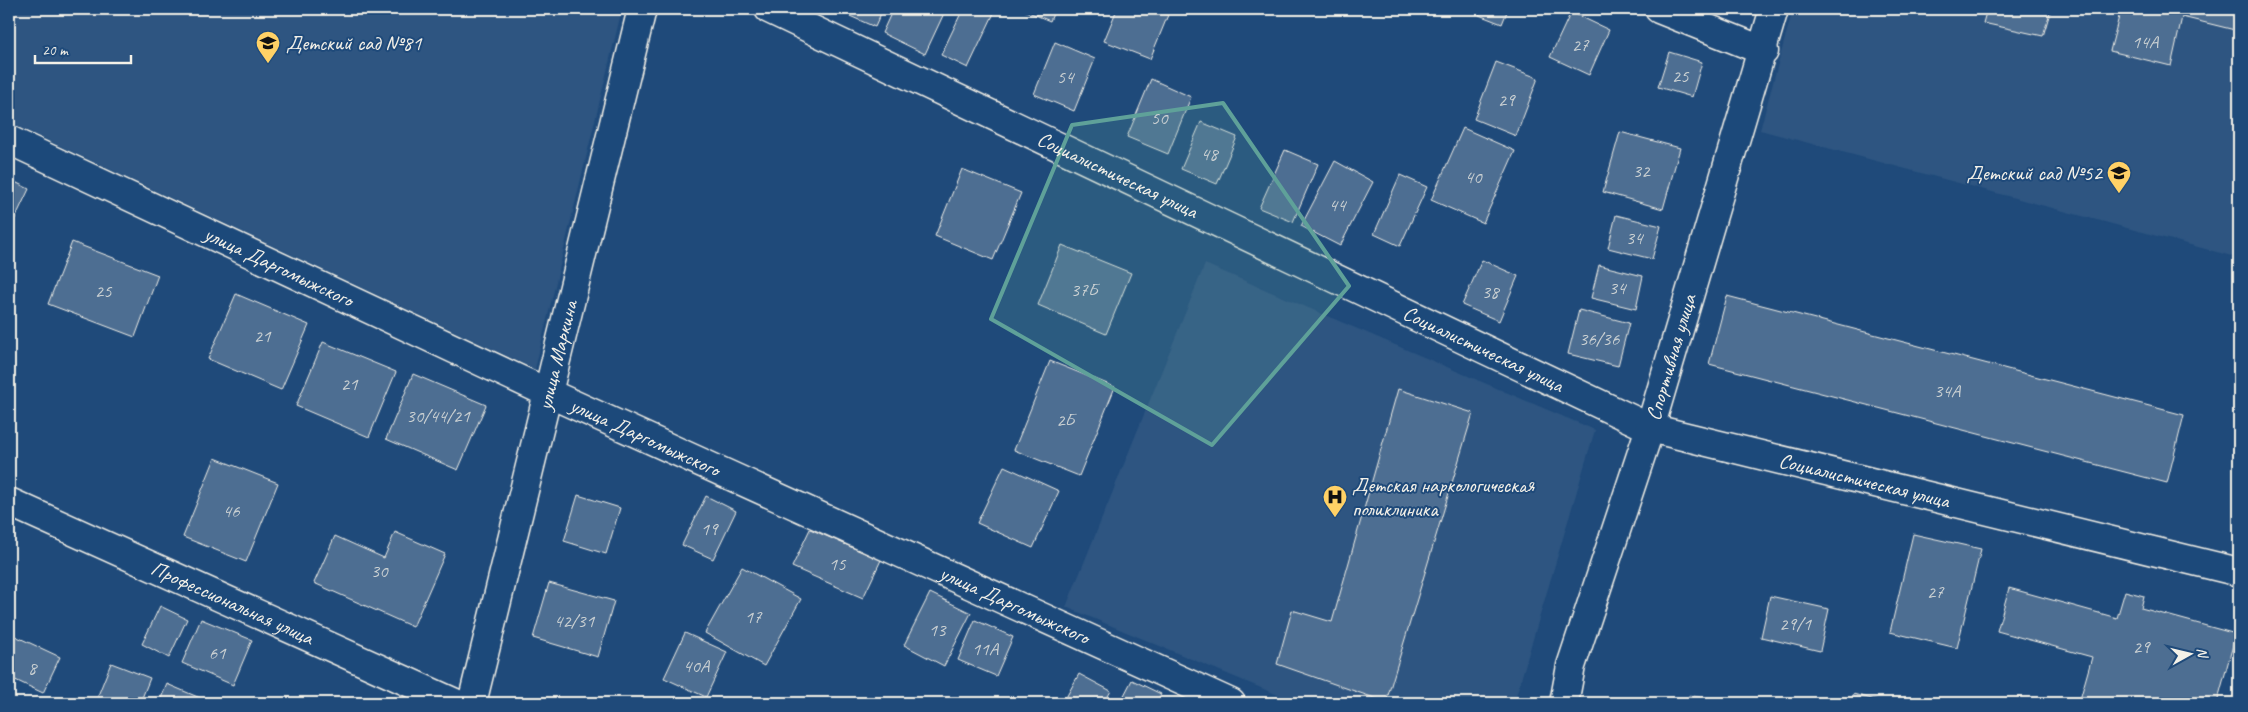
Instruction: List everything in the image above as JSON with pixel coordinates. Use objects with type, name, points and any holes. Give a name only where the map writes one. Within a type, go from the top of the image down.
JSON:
[{"type":"street","name":"улица Маркина","points":[[472,703],[546,392],[642,9]]},
{"type":"street","name":"Социалистическая улица","points":[[769,9],[1650,428],[2239,572]]},
{"type":"street","points":[[1659,9],[1764,50]]},
{"type":"street","name":"Спортивная улица","points":[[1564,703],[1571,666],[1650,428],[1764,50],[1774,9]]},
{"type":"street","name":"улица Даргомыжского","points":[[9,140],[546,392],[1230,703]]},
{"type":"street","name":"Профессиональная улица","points":[[9,502],[455,703]]},
{"type":"highlighted area","points":[[1223,103],[1349,286],[1212,445],[991,319],[1072,125]]},
{"type":"shaded area","points":[[9,9],[622,9],[535,369],[9,122]]},
{"type":"shaded area","name":"Детский сад №52","points":[[1793,9],[2239,9],[2239,258],[1760,130]]},
{"type":"shaded area","name":"Детская наркологическая поликлиника","points":[[1205,264],[1595,430],[1514,703],[1297,703],[1066,607]]},
{"type":"shaded area","points":[[1689,695],[1727,703],[1687,703]]},
{"type":"building","points":[[845,9],[883,9],[875,27],[843,13]]},
{"type":"building","points":[[893,9],[946,9],[925,54],[882,33]]},
{"type":"building","points":[[963,9],[985,9],[994,13],[968,68],[941,55]]},
{"type":"building","points":[[1021,9],[1055,9],[1050,21]]},
{"type":"building","points":[[1117,9],[1151,9],[1168,15],[1150,59],[1104,41]]},
{"type":"building","points":[[1481,9],[1508,9],[1502,24],[1479,15]]},
{"type":"building","points":[[1987,9],[2051,9],[2043,36],[1983,23]]},
{"type":"building","points":[[2121,9],[2239,9],[2239,31],[2182,17],[2171,66],[2110,51]]},
{"type":"building","points":[[1571,12],[1609,30],[1589,75],[1550,57]]},
{"type":"building","points":[[1055,42],[1095,59],[1074,111],[1034,94]]},
{"type":"building","points":[[1669,52],[1702,62],[1692,97],[1658,87]]},
{"type":"building","points":[[1496,62],[1538,78],[1516,136],[1474,119]]},
{"type":"building","points":[[1151,79],[1191,97],[1168,154],[1127,137]]},
{"type":"building","points":[[1201,122],[1237,137],[1217,184],[1181,169]]},
{"type":"building","points":[[1463,128],[1515,151],[1483,223],[1431,200]]},
{"type":"building","points":[[1620,132],[1680,148],[1663,209],[1603,192]]},
{"type":"building","points":[[1285,150],[1318,164],[1293,222],[1259,208]]},
{"type":"building","points":[[1335,161],[1373,182],[1340,246],[1301,226]]},
{"type":"building","points":[[962,169],[1021,193],[993,260],[935,236]]},
{"type":"building","points":[[1400,175],[1427,187],[1400,246],[1374,234]]},
{"type":"building","points":[[9,179],[29,189],[9,231]]},
{"type":"building","points":[[1616,215],[1661,226],[1652,259],[1608,248]]},
{"type":"building","points":[[72,242],[158,275],[135,337],[48,304]]},
{"type":"building","points":[[1062,245],[1131,273],[1106,334],[1038,305]]},
{"type":"building","points":[[1482,260],[1518,276],[1499,321],[1462,305]]},
{"type":"building","points":[[1599,265],[1643,276],[1636,309],[1591,298]]},
{"type":"building","points":[[236,294],[309,325],[281,390],[208,359]]},
{"type":"building","points":[[1727,296],[2184,415],[2167,483],[1709,364]]},
{"type":"building","points":[[1579,310],[1629,323],[1618,366],[1568,354]]},
{"type":"building","points":[[323,342],[396,372],[369,437],[296,406]]},
{"type":"building","points":[[1050,361],[1115,387],[1079,476],[1014,450]]},
{"type":"building","points":[[413,374],[486,405],[458,470],[386,439]]},
{"type":"building","points":[[1398,389],[1473,413],[1386,702],[1277,664],[1292,610],[1332,622]]},
{"type":"building","points":[[215,458],[278,483],[246,562],[183,537]]},
{"type":"building","points":[[1004,466],[1059,491],[1033,548],[977,523]]},
{"type":"building","points":[[578,495],[620,508],[606,554],[564,541]]},
{"type":"building","points":[[706,496],[736,511],[713,559],[682,545]]},
{"type":"building","points":[[810,529],[881,560],[863,598],[792,567]]},
{"type":"building","points":[[395,532],[445,554],[413,627],[314,583],[335,536],[384,558]]},
{"type":"building","points":[[1913,534],[1981,549],[1957,648],[1890,632]]},
{"type":"building","points":[[742,567],[801,599],[764,666],[705,633]]},
{"type":"building","points":[[549,583],[614,601],[598,657],[533,638]]},
{"type":"building","points":[[2009,588],[2117,618],[2125,591],[2144,596],[2141,608],[2236,634],[2217,703],[2079,703],[2092,657],[1997,631]]},
{"type":"building","points":[[930,593],[971,613],[944,666],[904,645]]},
{"type":"building","points":[[1770,596],[1829,609],[1820,651],[1761,637]]},
{"type":"building","points":[[160,606],[187,619],[169,658],[142,644]]},
{"type":"building","points":[[201,619],[252,640],[233,685],[182,663]]},
{"type":"building","points":[[975,620],[1013,637],[996,676],[958,660]]},
{"type":"building","points":[[685,633],[727,652],[706,697],[664,678]]},
{"type":"building","points":[[15,636],[60,657],[43,693],[9,677],[9,649]]},
{"type":"building","points":[[111,663],[150,678],[140,703],[95,703]]},
{"type":"building","points":[[1079,674],[1111,691],[1104,703],[1063,703]]},
{"type":"building","points":[[1132,680],[1161,694],[1156,703],[1120,703]]},
{"type":"building","points":[[167,684],[212,703],[159,703]]},
{"type":"building","points":[[1853,694],[1887,703],[1851,703]]},
{"type":"place","name":"Детский сад №81","points":[[268,64]]},
{"type":"place","name":"Детский сад №52","points":[[2119,194]]},
{"type":"place","name":"Детская наркологическая поликлиника","points":[[1335,518]]}]
